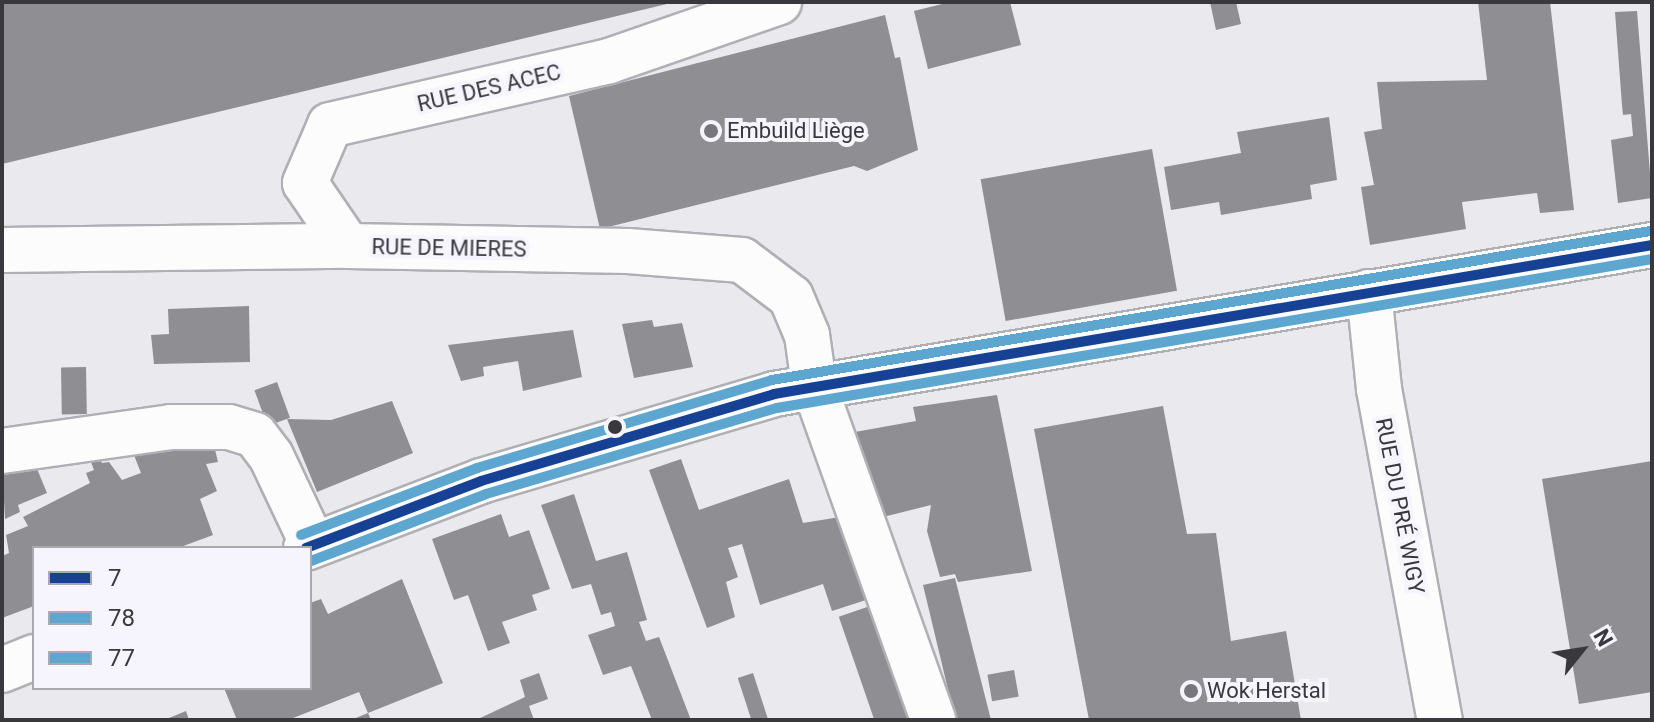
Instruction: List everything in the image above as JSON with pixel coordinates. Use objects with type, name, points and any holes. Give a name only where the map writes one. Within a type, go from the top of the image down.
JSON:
[{"type":"street","name":"RUE DES ACEC","points":[[348,246],[305,183],[330,125],[609,61],[779,2]]},
{"type":"street","points":[[2,451],[171,427],[229,427],[255,435],[271,456],[310,546],[481,481],[814,385],[1652,245]]},
{"type":"street","name":"RUE DE MIERES","points":[[2,250],[348,246],[628,251],[742,260],[791,297],[807,335],[814,385],[933,720]]},
{"type":"street","name":"RUE DU PRÉ WIGY","points":[[1369,292],[1379,389],[1440,720]]},
{"type":"street","points":[[2,670],[32,658]]},
{"type":"building","points":[[2,2],[671,2],[671,3],[2,164]]},
{"type":"building","points":[[950,2],[1010,2],[1021,45],[928,69],[914,11]]},
{"type":"building","points":[[1210,2],[1236,2],[1241,24],[1216,30]]},
{"type":"building","points":[[1478,2],[1550,2],[1574,210],[1540,213],[1537,193],[1462,202],[1466,229],[1370,245],[1361,187],[1374,185],[1364,132],[1382,129],[1377,82],[1487,80]]},
{"type":"building","points":[[1637,11],[1652,198],[1618,203],[1611,140],[1633,136],[1631,114],[1623,115],[1615,12]]},
{"type":"building","name":"Embuild Liège","points":[[885,15],[895,58],[900,57],[918,150],[867,171],[854,166],[600,229],[569,96]]},
{"type":"building","points":[[1329,117],[1337,180],[1310,185],[1312,199],[1221,215],[1219,202],[1171,210],[1164,167],[1241,153],[1237,132]]},
{"type":"building","points":[[1152,149],[1177,291],[1006,321],[981,179]]},
{"type":"building","points":[[249,306],[250,362],[154,364],[151,335],[169,334],[168,309]]},
{"type":"building","points":[[652,320],[654,327],[682,323],[693,367],[634,378],[622,324]]},
{"type":"building","points":[[573,330],[582,377],[523,391],[518,361],[483,367],[484,376],[461,381],[448,345]]},
{"type":"building","points":[[61,367],[86,367],[87,414],[62,414]]},
{"type":"building","points":[[277,382],[290,418],[267,426],[254,390]]},
{"type":"building","points":[[997,395],[1032,571],[958,582],[955,574],[940,577],[927,531],[931,505],[879,518],[855,432],[916,421],[913,407]]},
{"type":"building","points":[[392,401],[413,453],[317,492],[287,419],[331,420]]},
{"type":"building","points":[[1163,406],[1187,534],[1216,533],[1231,641],[1286,631],[1301,720],[1089,720],[1034,429]]},
{"type":"building","points":[[213,441],[218,462],[206,464],[217,491],[200,499],[213,535],[183,546],[32,546],[32,607],[2,618],[2,556],[9,553],[6,535],[28,526],[23,517],[90,483],[86,473],[94,470],[89,457],[98,455],[102,463],[109,462],[122,480],[141,473],[132,450]]},
{"type":"building","points":[[33,459],[47,493],[18,505],[20,512],[5,519],[2,463]]},
{"type":"building","points":[[681,459],[699,510],[789,479],[803,523],[840,517],[866,600],[832,611],[823,584],[760,605],[742,544],[728,548],[738,577],[726,582],[735,617],[707,628],[649,470]]},
{"type":"building","points":[[1652,461],[1652,692],[1579,704],[1542,479]]},
{"type":"building","points":[[574,494],[596,561],[627,552],[647,620],[639,622],[646,641],[659,637],[691,720],[652,720],[631,666],[603,675],[588,635],[615,626],[611,612],[601,615],[591,584],[572,589],[541,505]]},
{"type":"building","points":[[501,514],[509,537],[529,530],[550,589],[532,595],[537,610],[502,622],[510,643],[488,651],[468,595],[454,600],[432,539]]},
{"type":"building","points":[[955,578],[991,720],[957,720],[951,702],[923,585]]},
{"type":"building","points":[[402,579],[443,683],[368,713],[359,692],[288,720],[237,720],[225,690],[312,690],[312,602],[321,599],[328,614]]},
{"type":"building","points":[[870,606],[909,719],[874,720],[839,617]]},
{"type":"building","points":[[1014,670],[1019,697],[992,701],[987,675]]},
{"type":"building","points":[[539,673],[548,699],[529,706],[534,720],[476,720],[525,697],[520,680]]},
{"type":"building","points":[[753,673],[768,720],[751,720],[738,678]]},
{"type":"building","points":[[186,711],[189,720],[164,720]]},
{"type":"building","points":[[368,713],[371,720],[351,720]]},
{"type":"transit line","name":"77","points":[[301,535],[477,468],[772,380],[1650,231]]},
{"type":"transit line","name":"7","points":[[311,546],[481,481],[774,394],[1652,245]]},
{"type":"transit line","name":"78","points":[[312,561],[486,494],[777,408],[1652,259]]},
{"type":"place","name":"Embuild Liège","points":[[711,131]]},
{"type":"place","name":"Wok Herstal","points":[[1191,691]]}]
